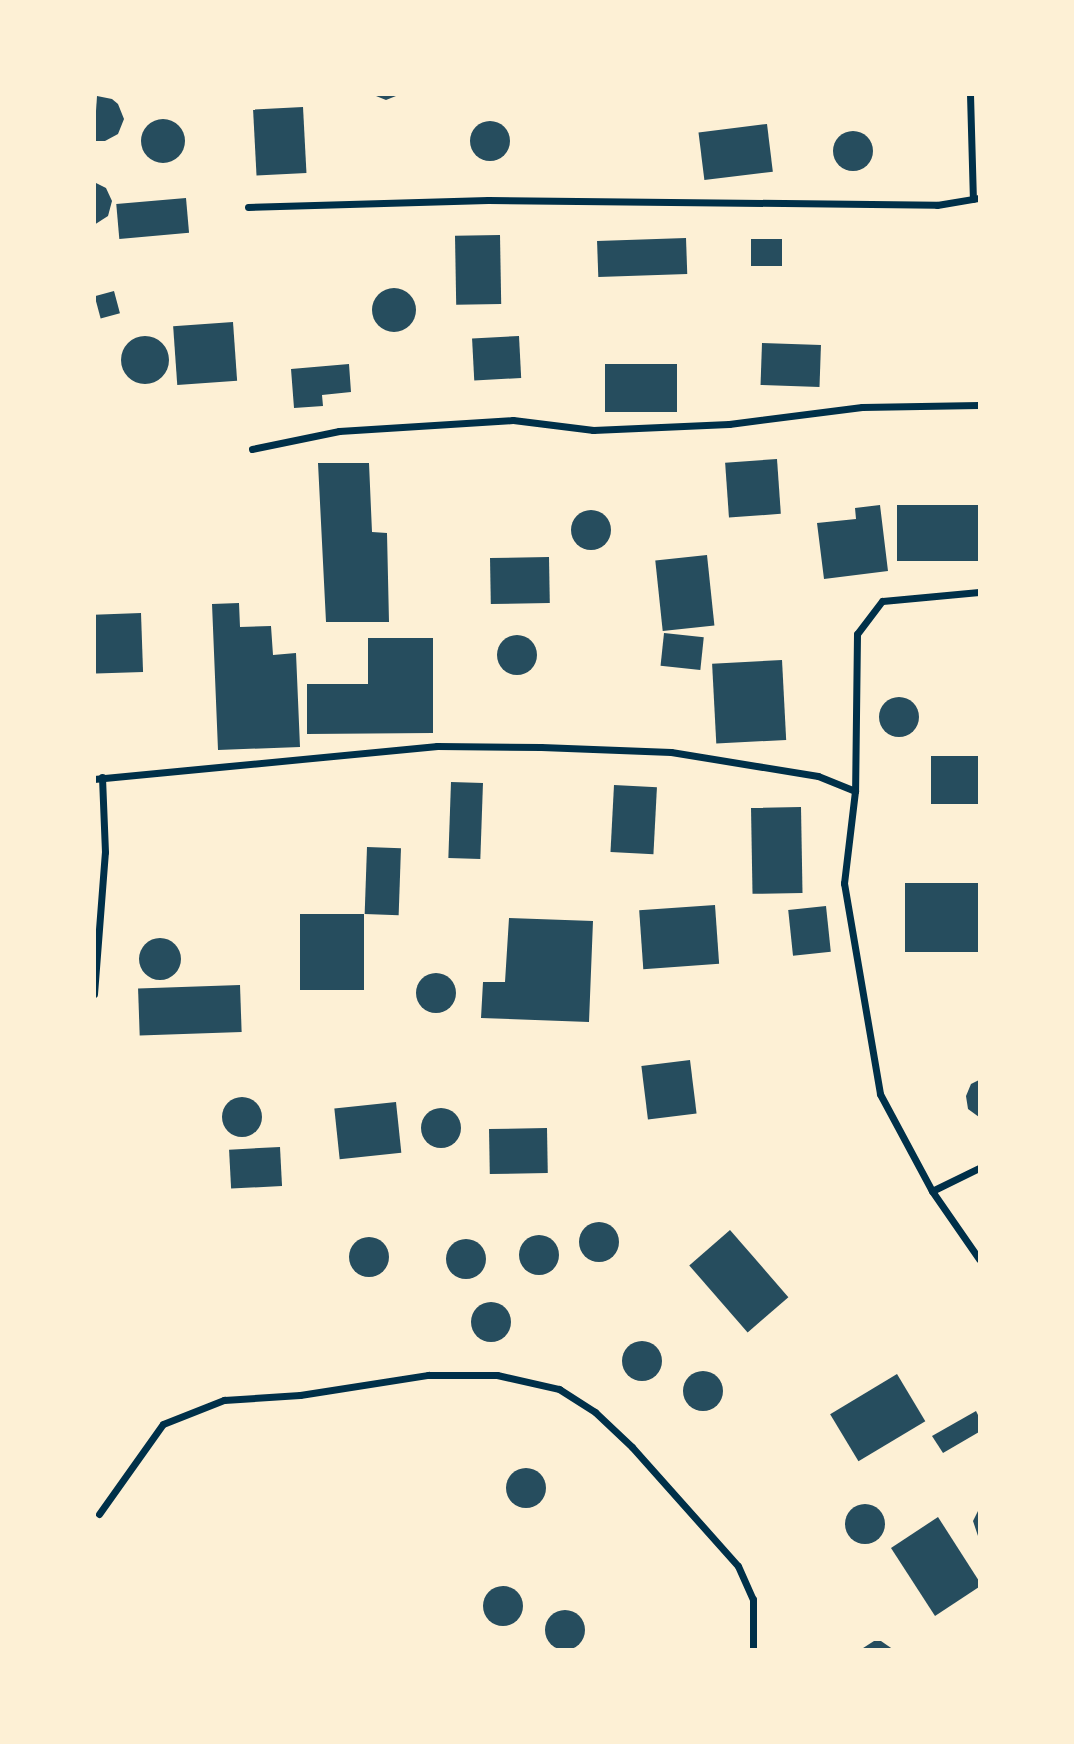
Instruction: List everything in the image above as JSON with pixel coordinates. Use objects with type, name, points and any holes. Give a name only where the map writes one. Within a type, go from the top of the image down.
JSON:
[{"type":"street","points":[[247,207],[488,201],[937,205],[976,199],[970,94]]},
{"type":"street","points":[[252,449],[352,430],[513,421],[593,430],[729,424],[862,407],[979,405]]},
{"type":"street","points":[[979,592],[881,601],[857,634],[855,791],[844,883],[880,1094],[932,1191],[979,1259]]},
{"type":"street","points":[[94,994],[105,852],[98,778],[437,746],[541,747],[671,752],[818,776],[855,791]]},
{"type":"street","points":[[932,1191],[979,1168]]},
{"type":"street","points":[[99,1514],[163,1424],[224,1400],[300,1395],[428,1375],[497,1375],[559,1389],[595,1412],[632,1447],[738,1566],[752,1599],[753,1650]]},
{"type":"building","points":[[371,94],[401,94],[386,100]]},
{"type":"building","points":[[97,96],[112,99],[118,104],[124,119],[118,134],[105,141],[94,141]]},
{"type":"building","points":[[303,107],[306,173],[257,176],[253,110]]},
{"type":"building","points":[[163,119],[179,125],[185,141],[179,157],[163,163],[147,157],[141,141],[147,125]]},
{"type":"building","points":[[490,121],[504,127],[510,141],[504,155],[490,161],[476,155],[470,141],[476,127]]},
{"type":"building","points":[[767,124],[773,172],[704,180],[699,132]]},
{"type":"building","points":[[853,131],[867,137],[873,151],[867,165],[853,171],[839,165],[833,151],[839,137]]},
{"type":"building","points":[[94,182],[106,188],[112,201],[108,216],[94,225]]},
{"type":"building","points":[[186,198],[189,233],[119,239],[116,204]]},
{"type":"building","points":[[500,235],[501,304],[456,305],[455,236]]},
{"type":"building","points":[[686,238],[687,274],[598,277],[597,241]]},
{"type":"building","points":[[751,239],[782,239],[782,266],[751,266]]},
{"type":"building","points":[[394,288],[403,289],[410,294],[415,301],[415,319],[410,326],[403,331],[394,332],[385,331],[378,326],[373,319],[372,310],[373,301],[378,294],[385,289]]},
{"type":"building","points":[[114,291],[120,313],[101,318],[95,296]]},
{"type":"building","points":[[233,322],[237,381],[177,385],[173,326]]},
{"type":"building","points":[[145,336],[162,343],[169,360],[162,377],[145,384],[128,377],[121,360],[128,343]]},
{"type":"building","points":[[519,336],[521,378],[474,380],[472,338]]},
{"type":"building","points":[[762,343],[821,345],[819,387],[761,385]]},
{"type":"building","points":[[349,364],[351,392],[322,395],[323,406],[294,408],[291,369]]},
{"type":"building","points":[[605,364],[677,364],[677,412],[605,412]]},
{"type":"building","points":[[777,459],[781,514],[729,517],[725,463]]},
{"type":"building","points":[[318,463],[369,463],[372,532],[387,533],[389,622],[326,622]]},
{"type":"building","points":[[880,505],[888,571],[824,579],[817,523],[856,519],[855,508]]},
{"type":"building","points":[[897,505],[979,505],[979,561],[897,561]]},
{"type":"building","points":[[591,510],[605,516],[611,530],[605,544],[591,550],[577,544],[571,530],[577,516]]},
{"type":"building","points":[[707,555],[714,626],[663,631],[655,560]]},
{"type":"building","points":[[549,557],[550,603],[491,604],[490,558]]},
{"type":"building","points":[[239,603],[240,627],[271,626],[273,655],[296,653],[300,747],[218,750],[212,604]]},
{"type":"building","points":[[141,613],[143,672],[96,674],[94,615]]},
{"type":"building","points":[[664,633],[704,637],[700,670],[661,666]]},
{"type":"building","points":[[517,635],[531,641],[537,655],[531,669],[517,675],[503,669],[497,655],[503,641]]},
{"type":"building","points":[[368,638],[433,638],[433,733],[307,734],[307,684],[368,684]]},
{"type":"building","points":[[782,660],[786,740],[716,744],[712,664]]},
{"type":"building","points":[[899,697],[913,703],[919,717],[913,731],[899,737],[885,731],[879,717],[885,703]]},
{"type":"building","points":[[931,756],[979,756],[979,804],[931,804]]},
{"type":"building","points":[[451,782],[483,783],[480,859],[448,858]]},
{"type":"building","points":[[614,785],[657,787],[653,854],[610,852]]},
{"type":"building","points":[[801,807],[803,893],[753,894],[751,808]]},
{"type":"building","points":[[367,847],[401,848],[399,915],[365,914]]},
{"type":"building","points":[[905,883],[979,883],[979,952],[905,952]]},
{"type":"building","points":[[715,905],[719,964],[643,969],[639,910]]},
{"type":"building","points":[[826,906],[831,952],[793,956],[788,910]]},
{"type":"building","points":[[300,914],[364,914],[364,990],[300,990]]},
{"type":"building","points":[[509,918],[593,921],[589,1022],[481,1018],[483,982],[505,982]]},
{"type":"building","points":[[160,938],[175,944],[181,959],[175,974],[160,980],[145,974],[139,959],[145,944]]},
{"type":"building","points":[[436,973],[450,979],[456,993],[450,1007],[436,1013],[422,1007],[416,993],[422,979]]},
{"type":"building","points":[[240,985],[242,1032],[140,1036],[138,989]]},
{"type":"building","points":[[690,1060],[697,1114],[648,1120],[641,1066]]},
{"type":"building","points":[[979,1080],[979,1117],[968,1109],[966,1096],[971,1084]]},
{"type":"building","points":[[242,1097],[256,1103],[262,1117],[256,1131],[242,1137],[228,1131],[222,1117],[228,1103]]},
{"type":"building","points":[[396,1102],[401,1153],[340,1159],[334,1108]]},
{"type":"building","points":[[441,1108],[455,1114],[461,1128],[455,1142],[441,1148],[427,1142],[421,1128],[427,1114]]},
{"type":"building","points":[[547,1128],[548,1173],[490,1174],[489,1129]]},
{"type":"building","points":[[280,1147],[282,1186],[231,1189],[229,1150]]},
{"type":"building","points":[[599,1222],[613,1228],[619,1242],[613,1256],[599,1262],[585,1256],[579,1242],[585,1228]]},
{"type":"building","points":[[730,1230],[788,1297],[748,1333],[689,1265]]},
{"type":"building","points":[[539,1235],[553,1241],[559,1255],[553,1269],[539,1275],[525,1269],[519,1255],[525,1241]]},
{"type":"building","points":[[369,1237],[383,1243],[389,1257],[383,1271],[369,1277],[355,1271],[349,1257],[355,1243]]},
{"type":"building","points":[[466,1239],[480,1245],[486,1259],[480,1273],[466,1279],[452,1273],[446,1259],[452,1245]]},
{"type":"building","points":[[491,1302],[505,1308],[511,1322],[505,1336],[491,1342],[477,1336],[471,1322],[477,1308]]},
{"type":"building","points":[[642,1341],[656,1347],[662,1361],[656,1375],[642,1381],[628,1375],[622,1361],[628,1347]]},
{"type":"building","points":[[703,1371],[717,1377],[723,1391],[717,1405],[703,1411],[689,1405],[683,1391],[689,1377]]},
{"type":"building","points":[[897,1374],[925,1421],[858,1461],[830,1414]]},
{"type":"building","points":[[976,1411],[979,1417],[979,1432],[943,1453],[932,1436]]},
{"type":"building","points":[[526,1468],[540,1474],[546,1488],[540,1502],[526,1508],[512,1502],[506,1488],[512,1474]]},
{"type":"building","points":[[865,1504],[879,1510],[885,1524],[879,1538],[865,1544],[851,1538],[845,1524],[851,1510]]},
{"type":"building","points":[[979,1509],[979,1539],[973,1521]]},
{"type":"building","points":[[938,1517],[979,1581],[979,1587],[935,1616],[891,1548]]},
{"type":"building","points":[[503,1586],[517,1592],[523,1606],[517,1620],[503,1626],[489,1620],[483,1606],[489,1592]]},
{"type":"building","points":[[565,1610],[579,1616],[585,1630],[579,1644],[565,1650],[551,1644],[545,1630],[551,1616]]},
{"type":"building","points":[[874,1641],[881,1641],[894,1650],[860,1650]]}]
